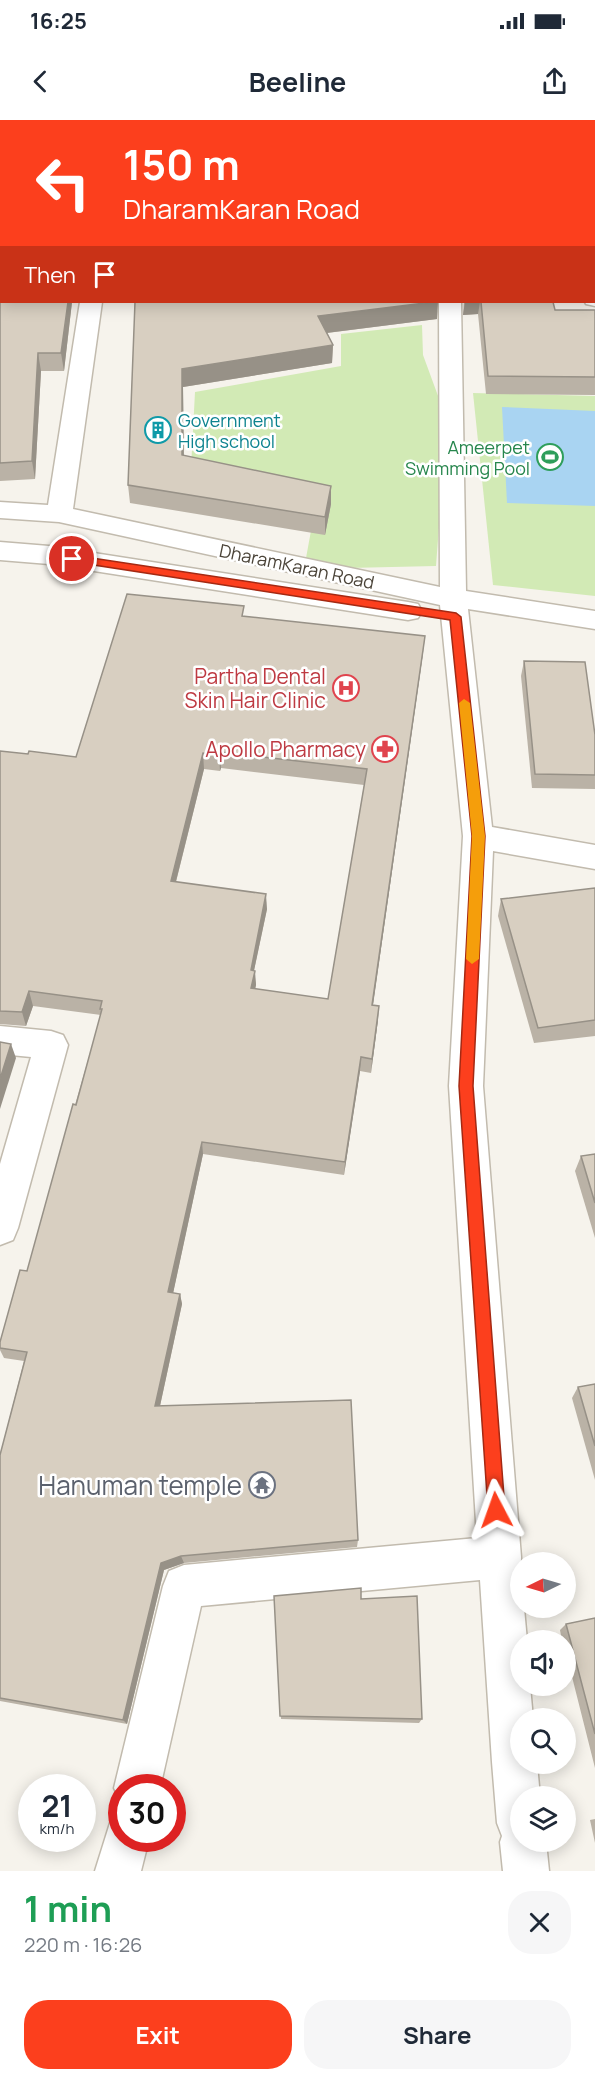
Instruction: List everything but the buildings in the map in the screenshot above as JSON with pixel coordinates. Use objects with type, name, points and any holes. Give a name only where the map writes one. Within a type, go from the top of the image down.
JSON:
[{"type":"street","points":[[59,514],[91,303]]},
{"type":"street","points":[[457,303],[455,608],[478,836],[466,1086],[516,1786]]},
{"type":"street","name":"DharamKaran Road","points":[[0,510],[59,514],[595,643]]},
{"type":"street","name":"DharamKaran Road","points":[[0,551],[49,555],[455,608],[595,621]]},
{"type":"street","points":[[478,836],[595,857]]},
{"type":"street","points":[[0,1040],[51,1046],[0,1227]]},
{"type":"street","points":[[140,1774],[184,1586],[500,1557]]},
{"type":"street","points":[[118,1871],[123,1852]]},
{"type":"street","points":[[524,1852],[526,1871]]},
{"type":"green space","points":[[422,325],[423,355],[441,404],[441,499],[436,566],[304,569],[317,498],[191,468],[195,392],[341,366],[341,334]]},
{"type":"green space","points":[[473,393],[595,396],[595,596],[493,585]]},
{"type":"water","name":"Ameerpet Swimming Pool","points":[[502,407],[595,411],[595,506],[507,503]]},
{"type":"slow traffic","points":[[464,703],[478,836],[472,959]]},
{"type":"place","name":"Government High school","points":[[158,430]]},
{"type":"place","name":"Ameerpet Swimming Pool","points":[[550,457]]},
{"type":"place","name":"Partha Dental Skin Hair Clinic","points":[[346,688]]},
{"type":"place","name":"Apollo Pharmacy","points":[[385,749]]},
{"type":"place","name":"Hanuman temple","points":[[262,1485]]},
{"type":"route","points":[[72,559],[456,617],[478,836],[466,1086],[496,1510]]}]
